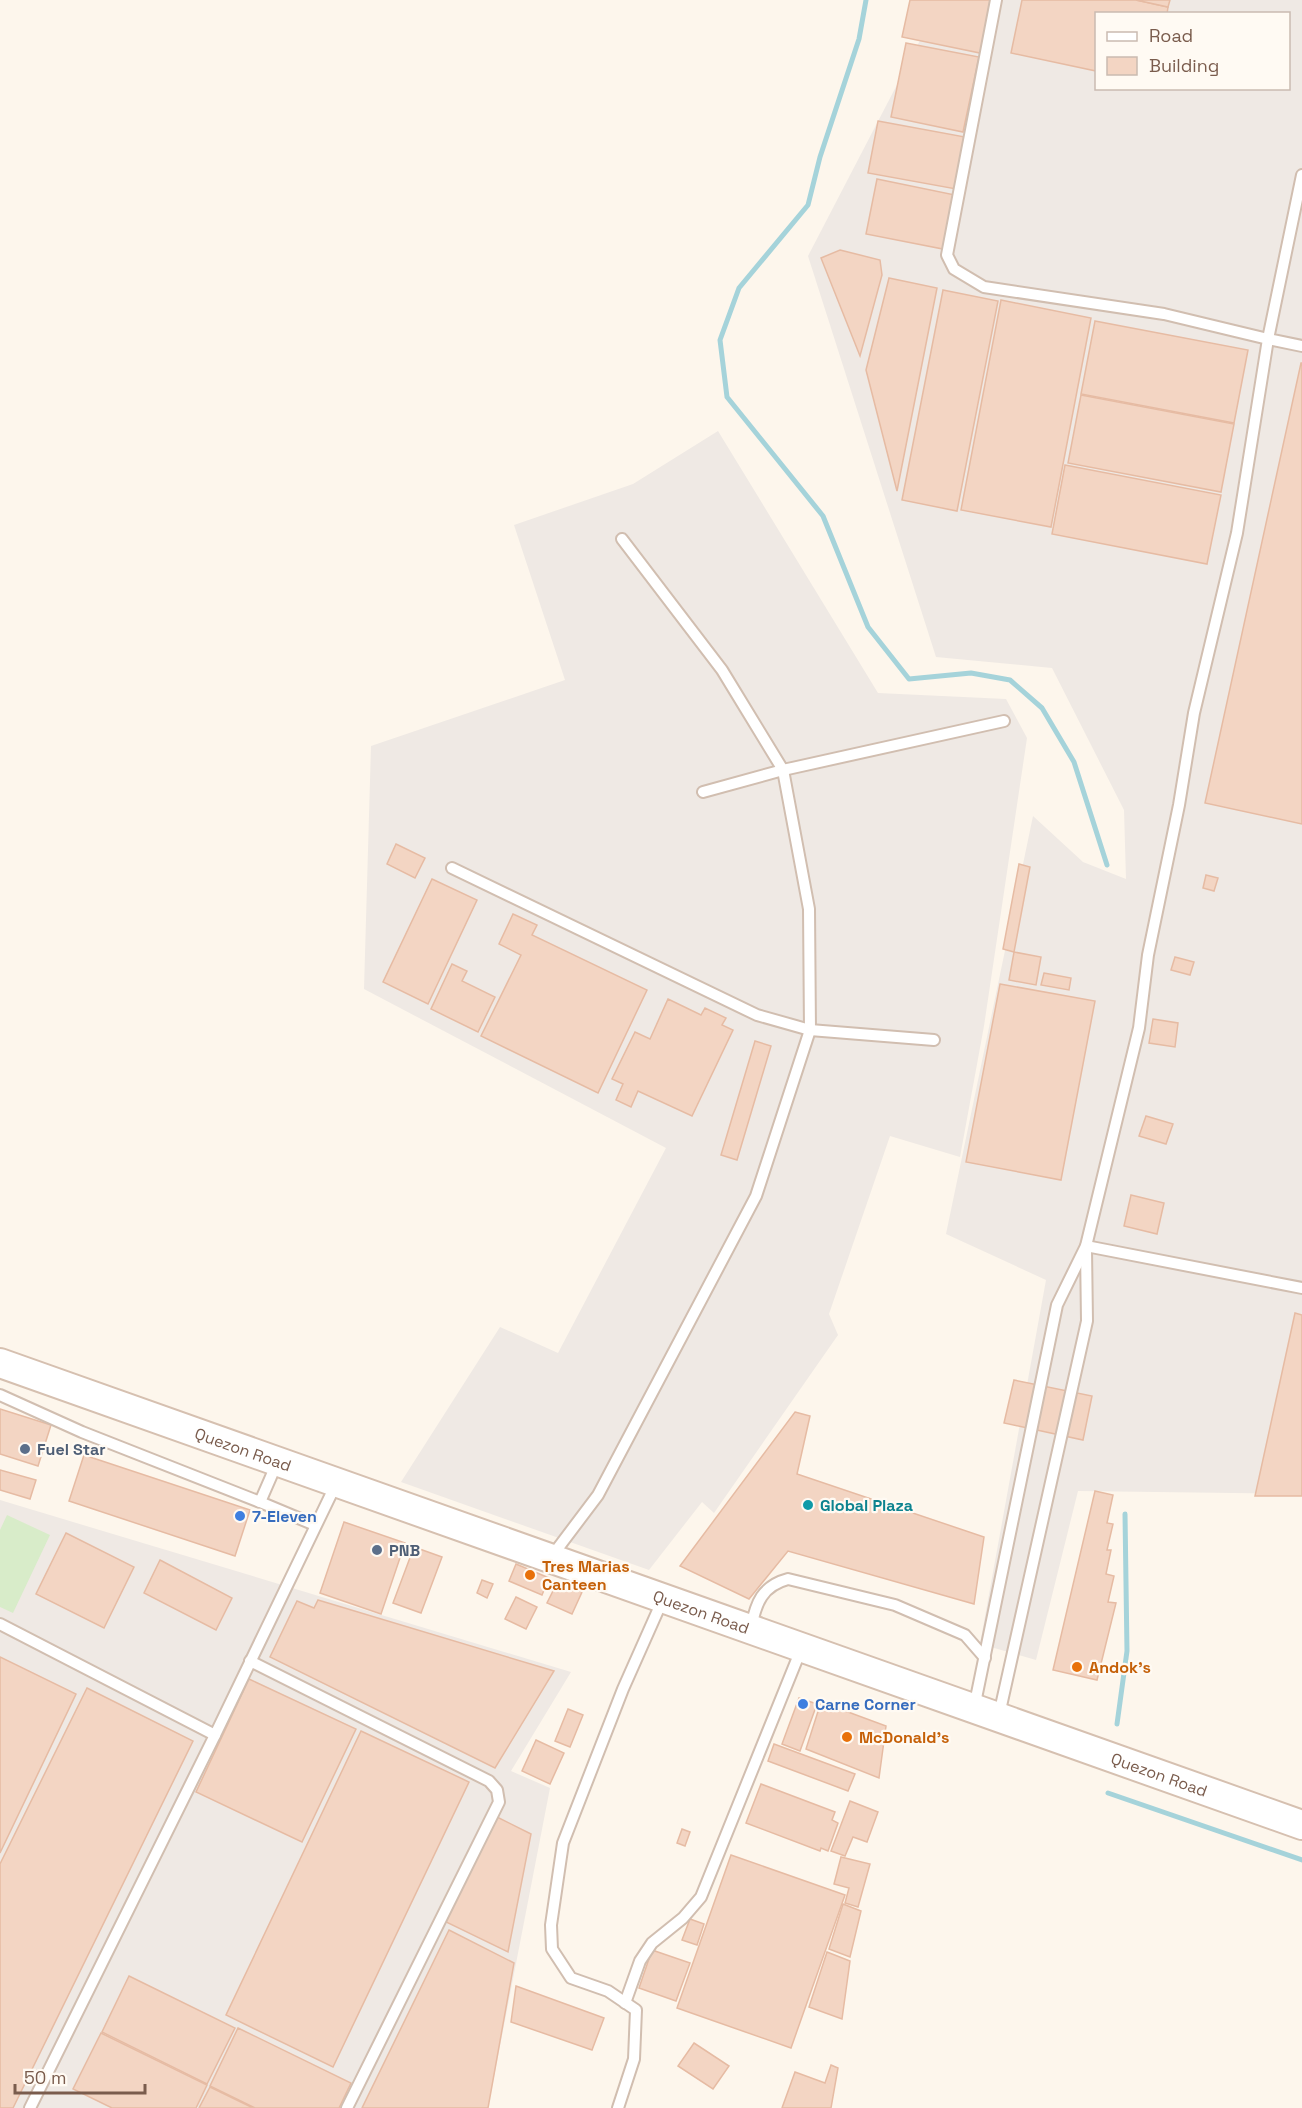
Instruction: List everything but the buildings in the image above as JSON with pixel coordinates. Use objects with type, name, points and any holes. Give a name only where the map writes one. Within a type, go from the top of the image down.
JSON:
[{"type":"main road","name":"Quezon Road","points":[[0,1363],[278,1459],[550,1559],[1302,1824]]},
{"type":"lane","points":[[996,0],[947,255],[954,269],[984,286],[1164,314],[1302,346]]},
{"type":"lane","points":[[986,1713],[985,1658],[1057,1305],[1086,1246],[1139,1028],[1148,955],[1179,805],[1194,713],[1237,533],[1268,339],[1302,175]]},
{"type":"lane","points":[[550,1559],[598,1494],[756,1196],[810,1030],[809,909],[783,770],[722,670],[622,539]]},
{"type":"lane","points":[[703,792],[783,770],[1004,721]]},
{"type":"lane","points":[[452,868],[757,1015],[810,1030],[934,1040]]},
{"type":"lane","points":[[1086,1246],[1302,1288]]},
{"type":"lane","points":[[986,1713],[1087,1321],[1086,1246]]},
{"type":"lane","points":[[0,1395],[82,1432],[315,1525]]},
{"type":"lane","points":[[260,1502],[278,1459]]},
{"type":"lane","points":[[30,2108],[215,1735],[337,1481]]},
{"type":"lane","points":[[751,1628],[757,1601],[773,1583],[788,1579],[895,1605],[965,1635],[985,1658]]},
{"type":"lane","points":[[618,2108],[633,2059],[636,2010],[608,1991],[571,1978],[552,1949],[550,1925],[563,1843],[623,1689],[663,1598]]},
{"type":"lane","points":[[0,1624],[215,1735]]},
{"type":"lane","points":[[625,2003],[640,1961],[652,1943],[683,1918],[702,1897],[802,1647]]},
{"type":"lane","points":[[250,1661],[489,1781],[497,1790],[499,1802],[347,2108]]},
{"type":"shaded area","points":[[941,0],[1302,0],[1302,1494],[1078,1491],[1036,1660],[980,1644],[1046,1280],[946,1234],[1033,816],[1083,862],[1126,879],[1124,810],[1052,668],[936,657],[808,256]]},
{"type":"shaded area","points":[[718,431],[878,693],[1006,699],[1027,738],[984,1026],[960,1157],[890,1136],[829,1314],[838,1335],[714,1513],[702,1502],[649,1570],[401,1482],[500,1327],[558,1353],[666,1148],[364,989],[371,746],[565,680],[514,525],[633,484]]},
{"type":"shaded area","points":[[0,1500],[571,1672],[511,1771],[550,1788],[488,2108],[0,2108]]},
{"type":"green space","points":[[7,1515],[50,1535],[13,1613],[0,1607],[0,1530]]},
{"type":"waterway","points":[[866,0],[859,39],[820,157],[808,205],[739,288],[720,340],[727,397],[823,516],[868,627],[909,679],[971,673],[1010,680],[1042,708],[1074,762],[1107,865]]},
{"type":"waterway","points":[[1117,1724],[1127,1651],[1125,1514]]},
{"type":"waterway","points":[[1108,1793],[1302,1860]]},
{"type":"place","name":"Fuel Star","points":[[25,1449]]},
{"type":"place","name":"Global Plaza","points":[[808,1505]]},
{"type":"place","name":"7-Eleven","points":[[240,1516]]},
{"type":"place","name":"PNB","points":[[377,1550]]},
{"type":"place","name":"Tres Marias Canteen","points":[[530,1575]]},
{"type":"place","name":"Andok's","points":[[1077,1667]]},
{"type":"place","name":"Carne Corner","points":[[803,1704]]},
{"type":"place","name":"McDonald's","points":[[847,1737]]}]
